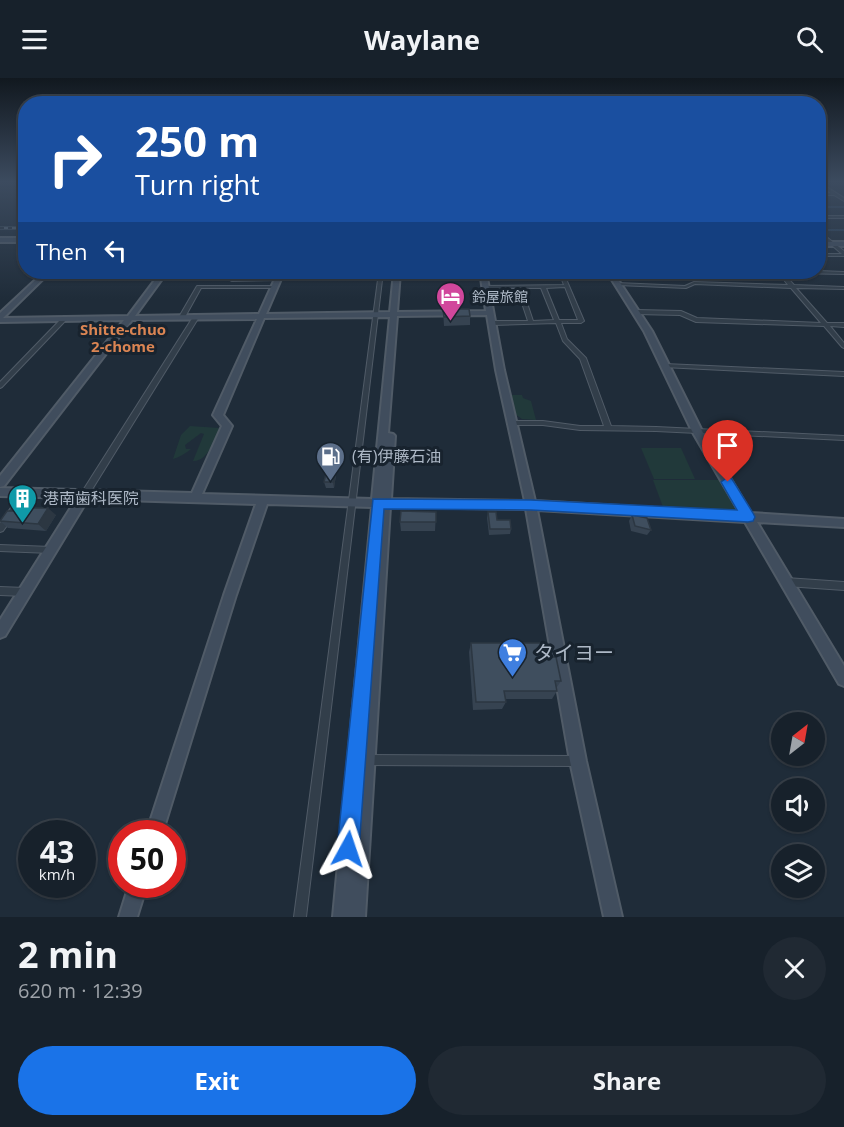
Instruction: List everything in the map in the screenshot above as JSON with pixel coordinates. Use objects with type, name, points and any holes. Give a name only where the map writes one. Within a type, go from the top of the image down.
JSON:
[{"type":"street","points":[[826,238],[844,254]]},
{"type":"street","points":[[0,241],[18,241]]},
{"type":"street","points":[[826,245],[844,245]]},
{"type":"street","points":[[826,255],[844,254]]},
{"type":"street","points":[[826,273],[844,273]]},
{"type":"street","points":[[0,318],[40,279]]},
{"type":"street","points":[[0,483],[159,279]]},
{"type":"street","points":[[182,317],[199,287],[278,279]]},
{"type":"street","points":[[232,280],[278,279]]},
{"type":"street","points":[[195,498],[227,426],[218,415],[278,279]]},
{"type":"street","points":[[300,917],[380,279]]},
{"type":"street","points":[[342,917],[361,759],[398,279]]},
{"type":"street","points":[[484,279],[531,505],[578,761],[616,915]]},
{"type":"street","points":[[0,318],[396,314],[531,322],[581,321],[564,279]]},
{"type":"street","points":[[615,279],[636,312],[697,431],[844,679]]},
{"type":"street","points":[[786,279],[844,346]]},
{"type":"street","points":[[618,284],[686,287],[694,283],[844,288]]},
{"type":"street","points":[[519,286],[531,322]]},
{"type":"street","points":[[543,286],[565,340],[583,358],[608,428]]},
{"type":"street","points":[[485,287],[566,286]]},
{"type":"street","points":[[636,312],[681,313],[696,320],[844,325]]},
{"type":"street","points":[[0,632],[196,317]]},
{"type":"street","points":[[0,386],[64,319]]},
{"type":"street","points":[[665,366],[844,374]]},
{"type":"street","points":[[513,423],[543,423],[580,428],[844,438]]},
{"type":"street","points":[[0,492],[531,505],[844,523]]},
{"type":"street","points":[[0,529],[26,493]]},
{"type":"street","points":[[158,820],[230,595],[263,500]]},
{"type":"street","points":[[0,548],[51,550]]},
{"type":"street","points":[[786,582],[844,586]]},
{"type":"street","points":[[0,591],[25,592]]},
{"type":"street","points":[[361,759],[578,761]]},
{"type":"street","points":[[356,917],[361,759]]},
{"type":"street","points":[[128,917],[134,898]]},
{"type":"green space","points":[[511,395],[522,395],[523,398],[531,401],[536,420],[522,419],[515,414]]},
{"type":"green space","points":[[190,426],[219,428],[213,444],[203,458],[193,461],[204,434],[201,433],[185,445],[186,449],[191,449],[173,459],[181,435]]},
{"type":"green space","points":[[641,448],[681,448],[695,479],[654,479]]},
{"type":"green space","points":[[653,480],[721,480],[737,508],[736,512],[663,507]]},
{"type":"building","points":[[443,309],[469,309],[470,316],[444,317]]},
{"type":"building","points":[[327,469],[335,469],[333,482],[324,482]]},
{"type":"building","points":[[30,508],[48,508],[38,524],[0,521],[7,511],[28,511]]},
{"type":"building","points":[[401,511],[436,512],[436,522],[400,522]]},
{"type":"building","points":[[488,512],[496,512],[497,520],[510,520],[511,529],[490,529]]},
{"type":"building","points":[[632,515],[647,518],[651,530],[635,526]]},
{"type":"building","name":"タイヨー","points":[[471,643],[546,643],[549,657],[556,657],[561,681],[555,681],[557,691],[504,691],[506,702],[476,702]]},
{"type":"waterway","points":[[826,230],[844,230]]},
{"type":"railway","points":[[0,228],[18,228]]},
{"type":"place","name":"鈴屋旅館","points":[[451,322]]},
{"type":"place","name":"(有)伊藤石油","points":[[331,482]]},
{"type":"place","name":"港南歯科医院","points":[[22,524]]},
{"type":"place","name":"タイヨー","points":[[513,678]]},
{"type":"district","name":"Shitte-chuo 2-chome","points":[[123,338]]},
{"type":"route","points":[[348,849],[378,503],[531,505],[748,517],[728,482]]}]
